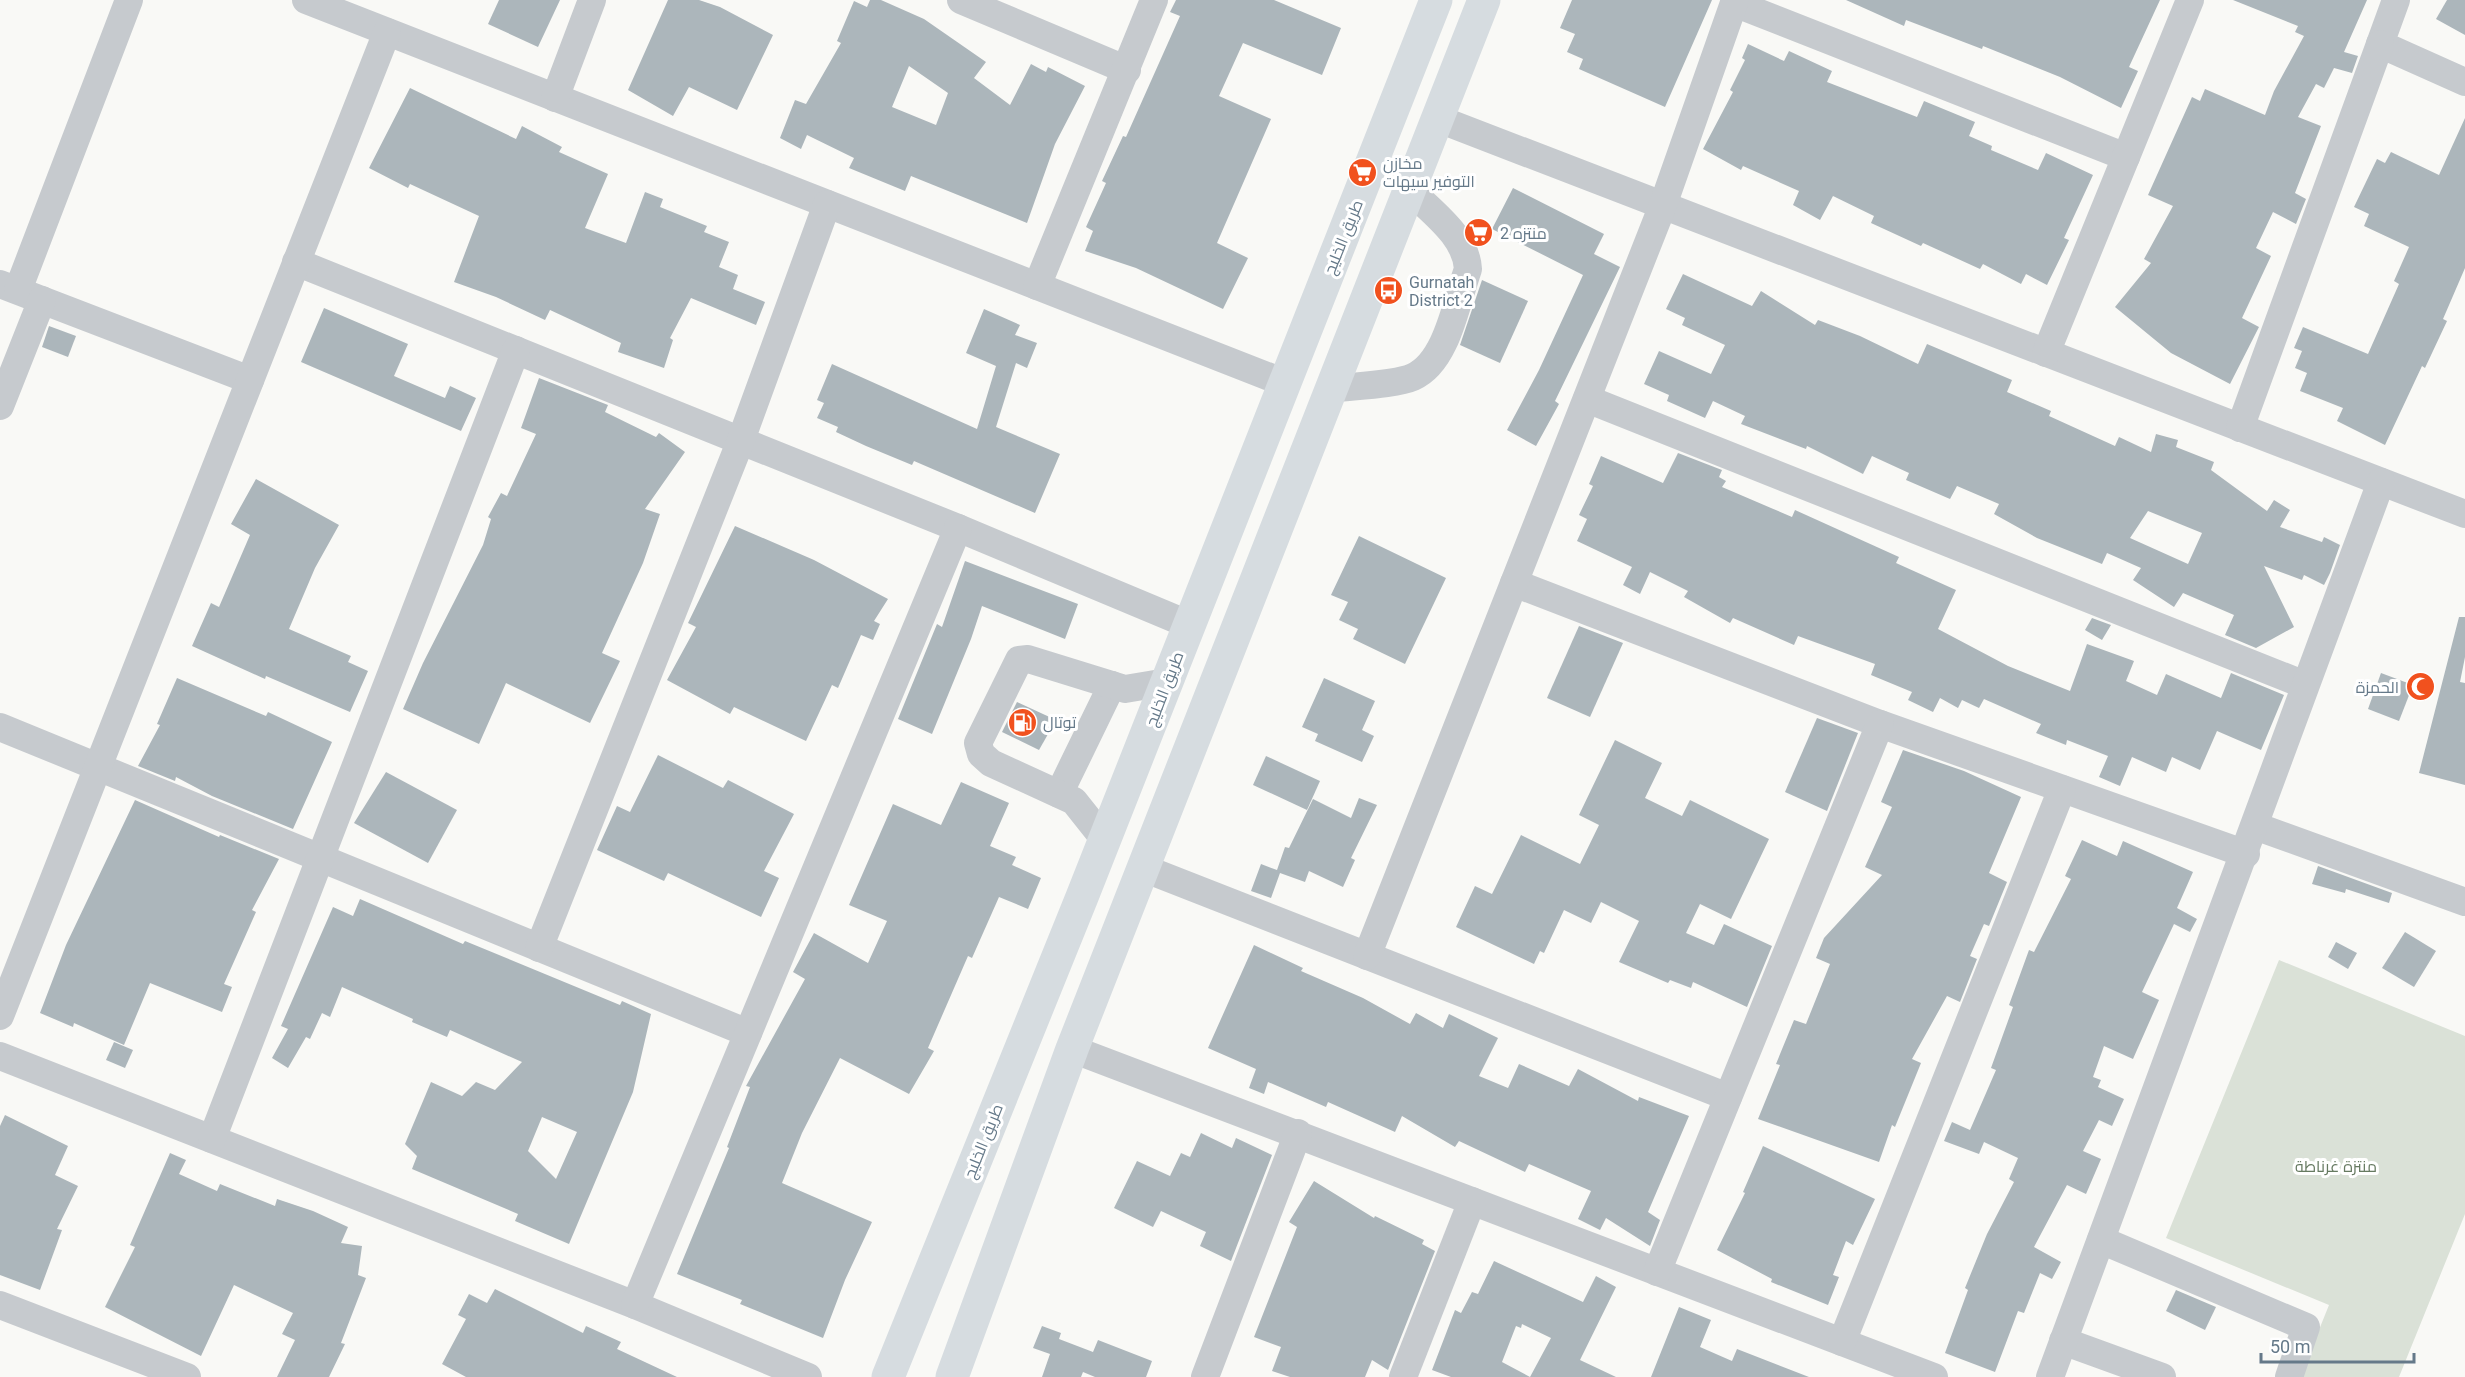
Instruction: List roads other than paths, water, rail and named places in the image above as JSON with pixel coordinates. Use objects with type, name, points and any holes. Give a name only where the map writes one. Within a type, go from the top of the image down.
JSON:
[{"type":"main road","name":"طريق الخليج","points":[[888,1377],[1105,840],[1436,0]]},
{"type":"main road","points":[[952,1377],[1072,1049],[1484,0]]},
{"type":"street","points":[[0,406],[20,291],[129,0]]},
{"type":"street","points":[[306,0],[1285,383]]},
{"type":"street","points":[[555,98],[592,0]]},
{"type":"street","points":[[961,0],[1127,70]]},
{"type":"street","points":[[1037,286],[1154,0]]},
{"type":"street","points":[[2046,353],[2190,0]]},
{"type":"street","points":[[2240,428],[2396,0]]},
{"type":"street","points":[[1367,956],[1663,205],[1734,2],[2126,157]]},
{"type":"street","points":[[0,1016],[387,32]]},
{"type":"street","points":[[2380,44],[2465,82]]},
{"type":"street","points":[[1437,118],[2465,514]]},
{"type":"street","points":[[1330,389],[1411,378],[1429,368],[1439,354],[1468,269],[1467,255],[1460,241],[1409,189]]},
{"type":"street","points":[[539,948],[741,440],[827,204]]},
{"type":"street","points":[[296,262],[958,528],[1190,625]]},
{"type":"street","points":[[20,291],[250,380]]},
{"type":"street","points":[[212,1139],[516,350]]},
{"type":"street","points":[[1587,399],[2305,685]]},
{"type":"street","points":[[2050,1377],[2246,854],[2305,685],[2382,482]]},
{"type":"street","points":[[634,1305],[958,528]]},
{"type":"street","points":[[1514,583],[1880,724],[2246,854]]},
{"type":"street","points":[[1105,840],[1074,801],[991,763],[981,754],[978,743],[1019,660],[1028,659],[1125,689],[1167,682]]},
{"type":"street","points":[[1059,794],[1112,685]]},
{"type":"street","points":[[1657,1272],[1880,724]]},
{"type":"street","points":[[0,727],[748,1033]]},
{"type":"street","points":[[1842,1342],[2062,789]]},
{"type":"street","points":[[2255,826],[2465,902]]},
{"type":"street","points":[[1143,868],[1728,1097]]},
{"type":"street","points":[[1072,1049],[1298,1133],[1934,1377]]},
{"type":"street","points":[[0,1056],[634,1305],[808,1377]]},
{"type":"street","points":[[1205,1377],[1298,1133]]},
{"type":"street","points":[[1403,1377],[1472,1201]]},
{"type":"street","points":[[2101,1240],[2306,1328],[2289,1377]]},
{"type":"street","points":[[0,1305],[123,1366],[187,1377]]},
{"type":"street","points":[[2063,1341],[2162,1377]]},
{"type":"place","name":"مخازن التوفير سيهات","points":[[1362,172]]},
{"type":"place","name":"منتزه 2","points":[[1479,233]]},
{"type":"place","name":"Gurnatah District 2","points":[[1388,291]]},
{"type":"place","name":"الحمزة","points":[[2420,687]]},
{"type":"place","name":"توتال","points":[[1022,722]]},
{"type":"park label","name":"منتزة غرناطة","points":[[2336,1166]]}]
